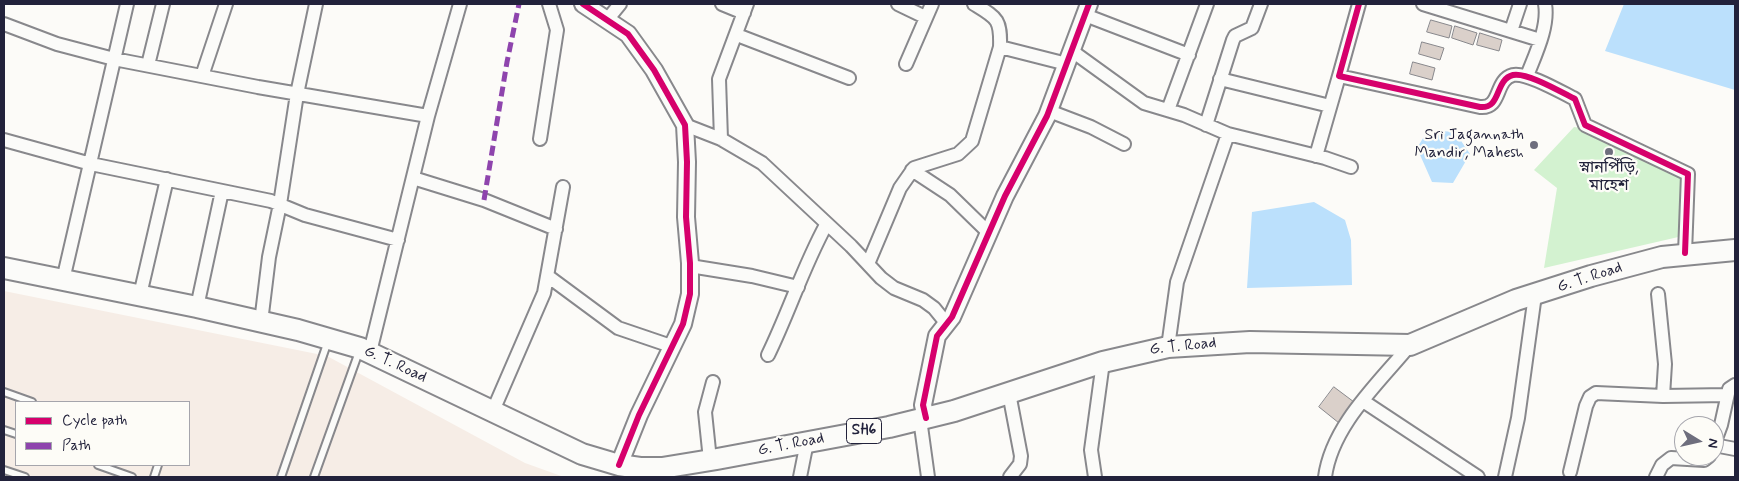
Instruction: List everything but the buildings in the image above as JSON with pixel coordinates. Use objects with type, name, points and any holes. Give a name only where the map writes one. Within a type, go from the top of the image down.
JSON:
[{"type":"main road","name":"G. T. Road","points":[[4,268],[197,307],[329,339],[365,350],[582,454],[619,465],[662,468],[807,442],[923,418],[1010,393],[1103,362],[1168,347],[1250,342],[1410,345],[1489,310],[1591,276],[1685,253],[1735,250]]},
{"type":"street","points":[[63,280],[127,4]]},
{"type":"street","points":[[148,65],[163,4]]},
{"type":"street","points":[[202,76],[226,4]]},
{"type":"street","points":[[261,322],[269,257],[280,204],[297,94],[316,4]]},
{"type":"street","points":[[365,350],[398,240],[428,116],[460,4]]},
{"type":"street","points":[[540,139],[557,30],[549,4]]},
{"type":"street","points":[[583,4],[628,34],[654,70],[685,125],[687,162],[686,217],[690,294],[682,324],[638,415],[619,465]]},
{"type":"street","points":[[607,20],[620,4]]},
{"type":"street","points":[[721,139],[719,79],[737,35],[745,8],[722,4]]},
{"type":"street","points":[[898,4],[925,17]]},
{"type":"street","points":[[906,64],[932,4]]},
{"type":"street","points":[[868,264],[900,188],[912,170],[924,163],[958,154],[972,141],[1000,47],[1000,28],[997,18],[974,4]]},
{"type":"street","points":[[1168,110],[1207,4]]},
{"type":"street","points":[[1206,125],[1232,40],[1252,28],[1261,4]]},
{"type":"street","points":[[1316,156],[1359,4]]},
{"type":"street","points":[[1426,4],[1540,40]]},
{"type":"street","points":[[1510,31],[1520,4]]},
{"type":"street","points":[[1527,76],[1540,40],[1545,18],[1545,4]]},
{"type":"street","points":[[928,477],[923,405],[937,336],[952,317],[1005,196],[1049,112],[1087,9],[1189,55]]},
{"type":"street","points":[[4,24],[57,44],[114,59],[297,94],[428,116]]},
{"type":"street","points":[[737,35],[849,78]]},
{"type":"street","points":[[1000,47],[1069,58],[1144,103],[1168,110],[1228,134],[1316,156],[1351,167]]},
{"type":"street","points":[[1339,76],[1488,108],[1493,104],[1506,80],[1514,75],[1527,76],[1575,98],[1585,124],[1688,174],[1685,253]]},
{"type":"street","points":[[1220,79],[1330,106]]},
{"type":"street","points":[[1049,112],[1091,127],[1124,144]]},
{"type":"street","points":[[685,125],[721,139],[762,163],[894,288],[923,300],[934,308],[947,324]]},
{"type":"street","points":[[1168,347],[1177,282],[1228,134]]},
{"type":"street","points":[[4,140],[91,164],[280,204],[305,215],[398,240]]},
{"type":"street","points":[[912,170],[950,195],[989,233]]},
{"type":"street","points":[[413,178],[484,200],[556,229]]},
{"type":"street","points":[[140,296],[167,179]]},
{"type":"street","points":[[492,412],[532,324],[548,277],[563,187]]},
{"type":"street","points":[[197,307],[222,191]]},
{"type":"street","points":[[768,355],[798,287],[808,259],[826,225]]},
{"type":"street","points":[[690,266],[752,276],[798,287]]},
{"type":"street","points":[[548,277],[618,328],[672,346]]},
{"type":"street","points":[[1658,294],[1665,364],[1663,396]]},
{"type":"street","points":[[1505,477],[1518,418],[1535,295]]},
{"type":"street","points":[[1325,477],[1336,440],[1363,401],[1410,345]]},
{"type":"street","points":[[1095,477],[1091,450],[1103,362]]},
{"type":"street","points":[[710,460],[705,412],[713,382]]},
{"type":"street","points":[[1570,472],[1590,397],[1596,393],[1663,396],[1731,390],[1724,416]]},
{"type":"street","points":[[1010,393],[1021,456],[1020,464],[1010,477]]},
{"type":"street","points":[[1363,401],[1431,444],[1459,472],[1478,477]]},
{"type":"street","points":[[800,477],[807,442]]},
{"type":"street","points":[[1656,477],[1662,465],[1671,458],[1674,458]]},
{"type":"lane","points":[[281,477],[329,339]]},
{"type":"lane","points":[[314,477],[365,350]]},
{"type":"lane","points":[[4,392],[29,401]]},
{"type":"lane","points":[[101,466],[132,477]]},
{"type":"lane","points":[[4,470],[25,477]]},
{"type":"shaded area","points":[[4,291],[327,356],[525,463],[564,477],[4,477]]},
{"type":"green space","points":[[1574,127],[1596,130],[1683,171],[1687,235],[1544,268],[1557,188],[1534,170]]},
{"type":"water","points":[[1624,4],[1735,4],[1735,90],[1605,51]]},
{"type":"water","points":[[1428,130],[1455,132],[1470,154],[1453,183],[1432,182],[1417,148]]},
{"type":"water","points":[[1314,202],[1345,220],[1351,240],[1352,285],[1247,288],[1252,212]]},
{"type":"marked path","points":[[484,200],[507,62],[519,4]]},
{"type":"cycle path","points":[[583,4],[628,34],[654,70],[685,125],[687,162],[686,217],[690,263],[690,294],[683,324],[639,415],[619,465]]},
{"type":"cycle path","points":[[926,418],[923,405],[937,336],[952,317],[1005,196],[1047,116],[1089,4]]},
{"type":"cycle path","points":[[1359,4],[1339,76],[1480,107],[1492,104],[1503,82],[1513,75],[1519,75],[1535,79],[1575,99],[1585,125],[1688,174],[1685,253]]},
{"type":"place","name":"Sri Jagannath Mandir, Mahesh","points":[[1534,145]]},
{"type":"place","name":"স্নানপিঁড়ি, মাহেশ","points":[[1609,152]]}]
